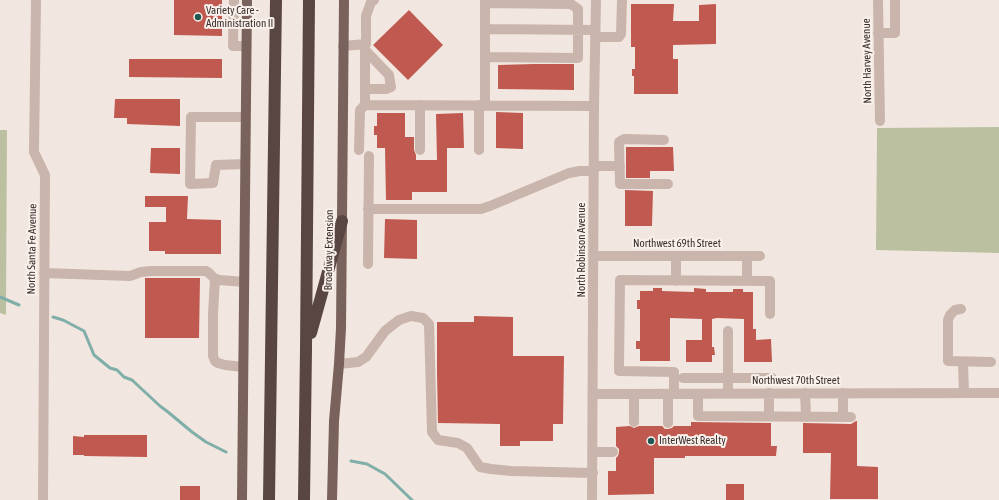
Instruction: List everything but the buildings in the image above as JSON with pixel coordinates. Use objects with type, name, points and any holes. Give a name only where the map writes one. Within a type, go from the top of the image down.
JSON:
[{"type":"highway","points":[[269,500],[276,0]]},
{"type":"highway","name":"Broadway Extension","points":[[304,500],[309,0]]},
{"type":"highway","points":[[306,349],[342,221]]},
{"type":"main road","points":[[242,500],[247,0]]},
{"type":"main road","name":"Broadway Extension","points":[[332,500],[334,421],[341,328],[344,0]]},
{"type":"street","name":"North Santa Fe Avenue","points":[[36,0],[34,152],[45,175],[43,500]]},
{"type":"street","points":[[234,0],[233,46],[246,46]]},
{"type":"street","points":[[360,150],[360,110],[365,105],[366,16],[374,0]]},
{"type":"street","name":"North Robinson Avenue","points":[[592,500],[596,0]]},
{"type":"street","points":[[485,30],[578,30],[619,37],[621,34],[622,0]]},
{"type":"street","name":"North Harvey Avenue","points":[[878,0],[880,121]]},
{"type":"street","points":[[878,33],[895,33],[895,0]]},
{"type":"street","points":[[479,150],[485,57],[485,2],[572,4],[578,9],[578,58],[485,57]]},
{"type":"street","points":[[344,46],[366,47],[388,75],[391,87],[365,89]]},
{"type":"street","points":[[365,105],[594,106]]},
{"type":"street","points":[[420,105],[420,150]]},
{"type":"street","points":[[245,117],[191,117],[190,184],[213,183],[216,165],[245,164]]},
{"type":"street","points":[[664,140],[624,139],[619,142],[620,184],[668,184]]},
{"type":"street","points":[[368,264],[369,156]]},
{"type":"street","points":[[368,209],[481,209],[569,173],[620,166]]},
{"type":"street","name":"Northwest 69th Street","points":[[594,256],[760,256]]},
{"type":"street","points":[[676,256],[676,280]]},
{"type":"street","points":[[747,256],[747,281]]},
{"type":"street","points":[[44,273],[130,276],[141,272],[152,271],[206,271],[215,279],[229,282],[244,282]]},
{"type":"street","points":[[215,279],[213,356],[215,361],[218,363],[243,367]]},
{"type":"street","points":[[668,423],[674,372],[619,371],[620,280],[770,281],[770,314]]},
{"type":"street","points":[[961,309],[955,310],[950,315],[948,320],[948,362],[991,362]]},
{"type":"street","points":[[339,364],[358,362],[366,357],[385,331],[399,320],[411,316],[423,318],[429,324],[432,432],[438,440],[458,443],[466,448],[480,467],[511,471],[593,473]]},
{"type":"street","points":[[728,331],[728,394]]},
{"type":"street","points":[[963,362],[964,393]]},
{"type":"street","points":[[683,378],[772,378]]},
{"type":"street","points":[[805,393],[806,416]]},
{"type":"street","points":[[698,394],[698,416],[847,417],[843,393]]},
{"type":"street","name":"Northwest 70th Street","points":[[593,394],[999,393]]},
{"type":"street","points":[[634,394],[634,422]]},
{"type":"street","points":[[769,394],[769,416]]},
{"type":"street","points":[[593,452],[614,452]]},
{"type":"green space","points":[[999,127],[999,253],[876,250],[877,128]]},
{"type":"green space","points":[[0,130],[7,130],[6,315],[0,313]]},
{"type":"waterway","points":[[0,297],[19,305]]},
{"type":"waterway","points":[[53,317],[63,320],[84,331],[94,355],[110,368],[117,370],[124,377],[132,380],[160,406],[192,432],[206,442],[226,452]]},
{"type":"waterway","points":[[351,461],[367,464],[385,474],[412,500]]},
{"type":"place","name":"Variety Care - Administration II","points":[[198,17]]},
{"type":"place","name":"InterWest Realty","points":[[651,441]]}]
